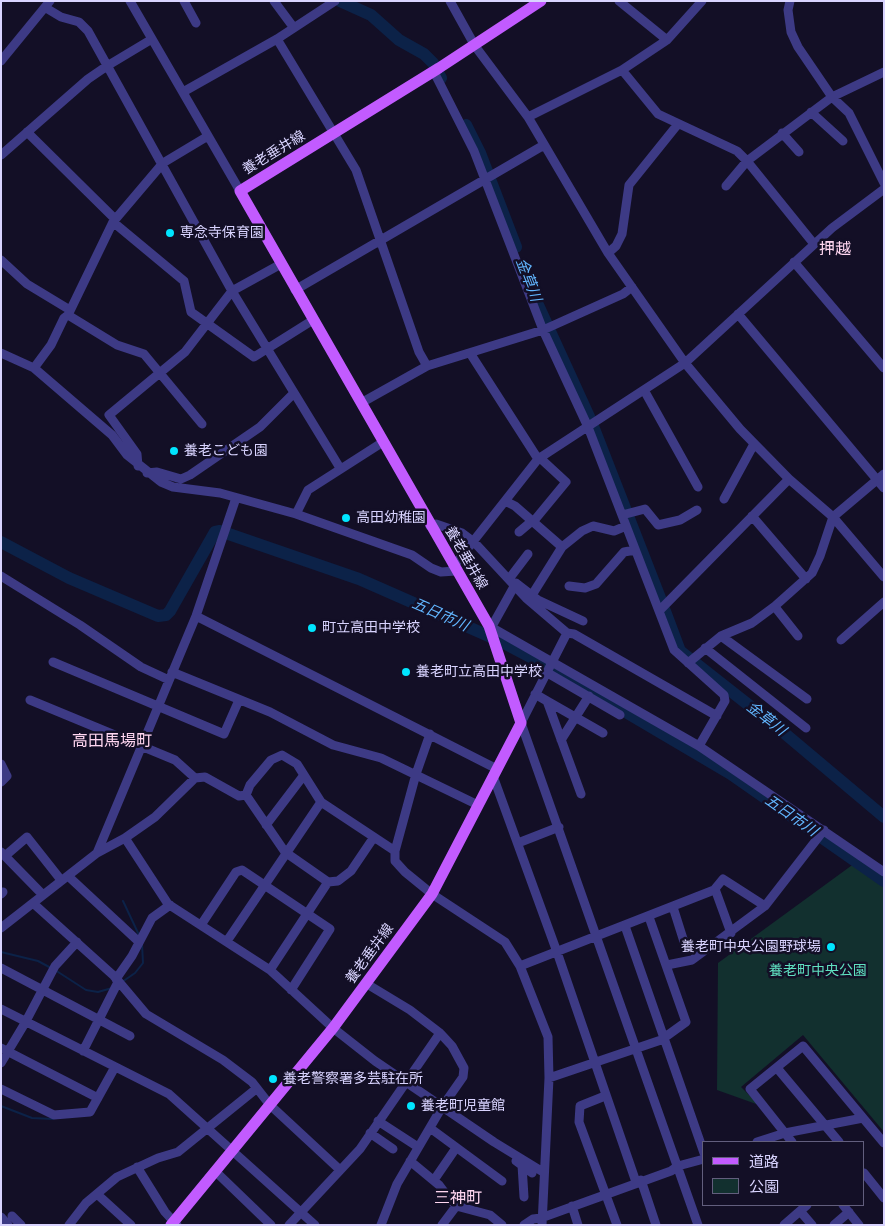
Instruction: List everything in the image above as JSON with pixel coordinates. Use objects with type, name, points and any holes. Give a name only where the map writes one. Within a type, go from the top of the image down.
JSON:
[{"type":"main road","name":"養老垂井線","points":[[174,1224],[215,1171],[333,1028],[432,894],[521,723],[490,629],[454,569],[240,191],[475,46],[541,1]]},
{"type":"street","points":[[130,1],[240,191]]},
{"type":"street","points":[[184,1],[196,23]]},
{"type":"street","points":[[274,1],[294,28]]},
{"type":"street","points":[[450,1],[475,46],[528,117],[608,253],[685,363],[754,444],[789,479],[833,518],[884,577]]},
{"type":"street","points":[[619,1],[667,40]]},
{"type":"street","points":[[528,117],[622,70],[667,40],[702,1]]},
{"type":"street","points":[[790,1],[788,10],[791,32],[832,97],[849,113],[884,183]]},
{"type":"street","points":[[183,92],[277,39],[334,2]]},
{"type":"street","points":[[1,61],[48,5],[61,16],[79,22],[84,26],[163,162],[232,290],[340,468]]},
{"type":"street","points":[[1,155],[107,66],[152,39]]},
{"type":"street","points":[[277,39],[356,170],[409,324],[427,366]]},
{"type":"street","points":[[436,70],[474,150],[543,330],[626,514],[626,526],[674,650],[691,660],[724,695],[724,702],[698,746]]},
{"type":"street","points":[[622,70],[658,114],[737,151],[814,244]]},
{"type":"street","points":[[726,186],[747,161],[811,112],[832,97],[884,72]]},
{"type":"street","points":[[811,112],[843,141]]},
{"type":"street","points":[[608,253],[616,246],[622,234],[630,185],[678,124]]},
{"type":"street","points":[[27,132],[114,220],[184,281],[191,312],[254,357],[313,320]]},
{"type":"street","points":[[782,133],[799,152]]},
{"type":"street","points":[[34,368],[51,345],[64,318],[69,313],[114,220],[163,162],[208,136]]},
{"type":"street","points":[[295,290],[544,145]]},
{"type":"street","points":[[1,353],[34,368],[112,435],[138,466],[173,487],[236,498],[296,514],[412,555],[431,568],[441,572],[454,569],[539,458],[685,363],[814,244],[884,189]]},
{"type":"street","points":[[1,260],[27,284],[117,345],[144,354],[202,424]]},
{"type":"street","points":[[794,262],[884,368]]},
{"type":"street","points":[[138,466],[137,454],[109,415],[185,352],[232,290],[281,264]]},
{"type":"street","points":[[361,403],[427,366],[543,330],[624,294],[632,287]]},
{"type":"street","points":[[738,314],[880,477],[884,488]]},
{"type":"street","points":[[470,353],[539,458],[566,482],[532,521],[519,532]]},
{"type":"street","points":[[644,390],[698,487]]},
{"type":"street","points":[[147,473],[157,472],[181,479],[190,475],[260,427],[294,392]]},
{"type":"street","points":[[296,514],[308,490],[383,442]]},
{"type":"street","points":[[724,499],[754,444]]},
{"type":"street","points":[[691,660],[721,636],[752,623],[775,607],[806,579],[812,573],[820,556],[833,518],[880,477]]},
{"type":"street","points":[[659,611],[789,479]]},
{"type":"street","points":[[97,853],[196,616],[236,498]]},
{"type":"street","points":[[505,501],[532,521],[562,548]]},
{"type":"street","points":[[626,514],[645,509],[658,525],[680,520],[698,510]]},
{"type":"street","points":[[752,516],[806,579]]},
{"type":"street","points":[[430,526],[436,524],[462,533],[474,542],[540,612],[567,634],[574,634],[716,716]]},
{"type":"street","points":[[532,595],[562,548],[582,531],[593,526],[614,531],[626,526]]},
{"type":"street","points":[[569,586],[584,588],[596,584],[624,552],[636,550]]},
{"type":"street","points":[[528,554],[512,582],[490,629],[552,660],[698,746],[884,872]]},
{"type":"street","points":[[1,576],[141,667],[270,712],[333,745],[381,758],[478,805]]},
{"type":"street","points":[[512,582],[532,595],[583,621]]},
{"type":"street","points":[[841,640],[884,602]]},
{"type":"street","points":[[775,607],[798,636]]},
{"type":"street","points":[[196,616],[430,734],[495,772],[594,1063],[656,1225]]},
{"type":"street","points":[[567,634],[521,723],[698,1225]]},
{"type":"street","points":[[721,636],[807,699]]},
{"type":"street","points":[[705,648],[806,728]]},
{"type":"street","points":[[53,662],[224,734],[239,700]]},
{"type":"street","points":[[546,672],[620,715]]},
{"type":"street","points":[[535,694],[603,733]]},
{"type":"street","points":[[561,740],[589,696]]},
{"type":"street","points":[[30,700],[175,760],[195,778]]},
{"type":"street","points":[[547,701],[581,794]]},
{"type":"street","points":[[430,734],[416,774],[395,851],[395,861],[405,872],[432,894],[505,942],[520,966],[548,1037],[549,1078],[542,1221]]},
{"type":"street","points":[[246,795],[250,785],[271,760],[282,755],[297,764],[320,802],[395,851]]},
{"type":"street","points":[[1,764],[6,776],[1,782]]},
{"type":"street","points":[[266,824],[304,775]]},
{"type":"street","points":[[1,928],[97,853],[125,838],[155,817],[195,778],[205,777],[239,796],[246,795]]},
{"type":"street","points":[[246,795],[285,852],[328,882],[338,881],[351,871],[374,837]]},
{"type":"street","points":[[227,941],[263,884],[320,802]]},
{"type":"street","points":[[518,843],[558,827]]},
{"type":"street","points":[[667,965],[692,960],[765,906],[824,830]]},
{"type":"street","points":[[43,895],[3,854],[27,837],[64,878],[139,942]]},
{"type":"street","points":[[125,838],[170,905],[270,970],[333,1028],[374,1061],[500,1146],[543,1172]]},
{"type":"street","points":[[201,924],[236,872],[242,870],[330,929],[291,990]]},
{"type":"street","points":[[520,966],[715,889],[723,879],[765,906]]},
{"type":"street","points":[[270,970],[328,882]]},
{"type":"street","points":[[715,889],[731,933]]},
{"type":"street","points":[[34,904],[117,980],[146,1014],[223,1060],[252,1082],[270,1105],[339,1169]]},
{"type":"street","points":[[83,1051],[117,980],[152,918],[170,905]]},
{"type":"street","points":[[673,907],[685,945]]},
{"type":"street","points":[[549,1078],[637,1049],[664,1038],[686,1022],[649,916]]},
{"type":"street","points":[[625,926],[702,1147]]},
{"type":"street","points":[[1,1063],[4,1050],[26,1023],[55,966],[77,942]]},
{"type":"street","points":[[1,968],[42,992],[130,1036]]},
{"type":"street","points":[[367,984],[410,1010],[440,1033],[452,1046],[464,1068],[463,1077],[442,1107],[397,1184],[381,1225]]},
{"type":"street","points":[[1,1009],[169,1094],[315,1225]]},
{"type":"street","points":[[289,1225],[339,1169],[360,1149],[440,1033]]},
{"type":"street","points":[[791,1141],[750,1089],[803,1046],[884,1143]]},
{"type":"street","points":[[4,1050],[98,1098]]},
{"type":"street","points":[[1,1089],[54,1115],[90,1112],[114,1067]]},
{"type":"street","points":[[776,1068],[837,1141]]},
{"type":"street","points":[[68,1225],[76,1213],[117,1177],[137,1167],[178,1152],[256,1089]]},
{"type":"street","points":[[606,1096],[580,1106],[579,1122],[617,1225]]},
{"type":"street","points":[[760,1141],[863,1118]]},
{"type":"street","points":[[378,1121],[418,1147]]},
{"type":"street","points":[[430,1128],[502,1181]]},
{"type":"street","points":[[370,1133],[393,1149]]},
{"type":"street","points":[[500,1146],[502,1150],[532,1173]]},
{"type":"street","points":[[434,1180],[456,1148]]},
{"type":"street","points":[[524,1225],[533,1218],[542,1221],[572,1206],[638,1181],[671,1171],[678,1166],[702,1160]]},
{"type":"street","points":[[410,1161],[434,1180],[451,1201],[457,1205],[490,1215],[502,1225]]},
{"type":"street","points":[[522,1165],[524,1197]]},
{"type":"street","points":[[137,1167],[174,1224]]},
{"type":"street","points":[[215,1171],[271,1225]]},
{"type":"street","points":[[865,1175],[884,1198]]},
{"type":"street","points":[[97,1194],[131,1225]]},
{"type":"street","points":[[442,1225],[457,1205]]},
{"type":"street","points":[[572,1206],[578,1225]]},
{"type":"street","points":[[784,1225],[804,1208],[812,1225]]},
{"type":"street","points":[[834,1225],[846,1208],[859,1225]]},
{"type":"street","points":[[1,1217],[21,1225]]},
{"type":"green space","name":"養老町中央公園","points":[[855,863],[884,884],[884,1132],[803,1035],[741,1087],[759,1105],[717,1090],[718,963]]},
{"type":"waterway","name":"金草川","points":[[340,1],[371,15],[399,40],[424,54],[433,63],[441,78]]},
{"type":"waterway","name":"金草川","points":[[466,125],[480,153],[516,247]]},
{"type":"waterway","name":"金草川","points":[[533,294],[591,421],[662,603]]},
{"type":"waterway","name":"五日市川","points":[[1,542],[69,578],[158,616],[166,615],[170,611],[215,532],[220,531],[359,579],[500,641],[553,669],[731,774],[884,881]]},
{"type":"waterway","name":"金草川","points":[[665,611],[680,651],[783,732],[884,817]]},
{"type":"waterway","points":[[123,901],[139,935]]},
{"type":"waterway","points":[[122,982],[135,973],[143,963],[142,944]]},
{"type":"waterway","points":[[1,952],[38,961],[51,968]]},
{"type":"waterway","points":[[55,970],[86,990],[98,992],[112,988]]},
{"type":"waterway","points":[[1,1106],[32,1118],[53,1119]]},
{"type":"place","name":"専念寺保育園","points":[[170,233]]},
{"type":"place","name":"養老こども園","points":[[174,451]]},
{"type":"place","name":"高田幼稚園","points":[[346,518]]},
{"type":"place","name":"町立高田中学校","points":[[312,628]]},
{"type":"place","name":"養老町立高田中学校","points":[[406,672]]},
{"type":"place","name":"養老町中央公園野球場","points":[[831,947]]},
{"type":"place","name":"養老警察署多芸駐在所","points":[[273,1079]]},
{"type":"place","name":"養老町児童館","points":[[411,1106]]},
{"type":"district","name":"押越","points":[[835,250]]},
{"type":"district","name":"高田馬場町","points":[[112,742]]},
{"type":"district","name":"三神町","points":[[458,1199]]}]
